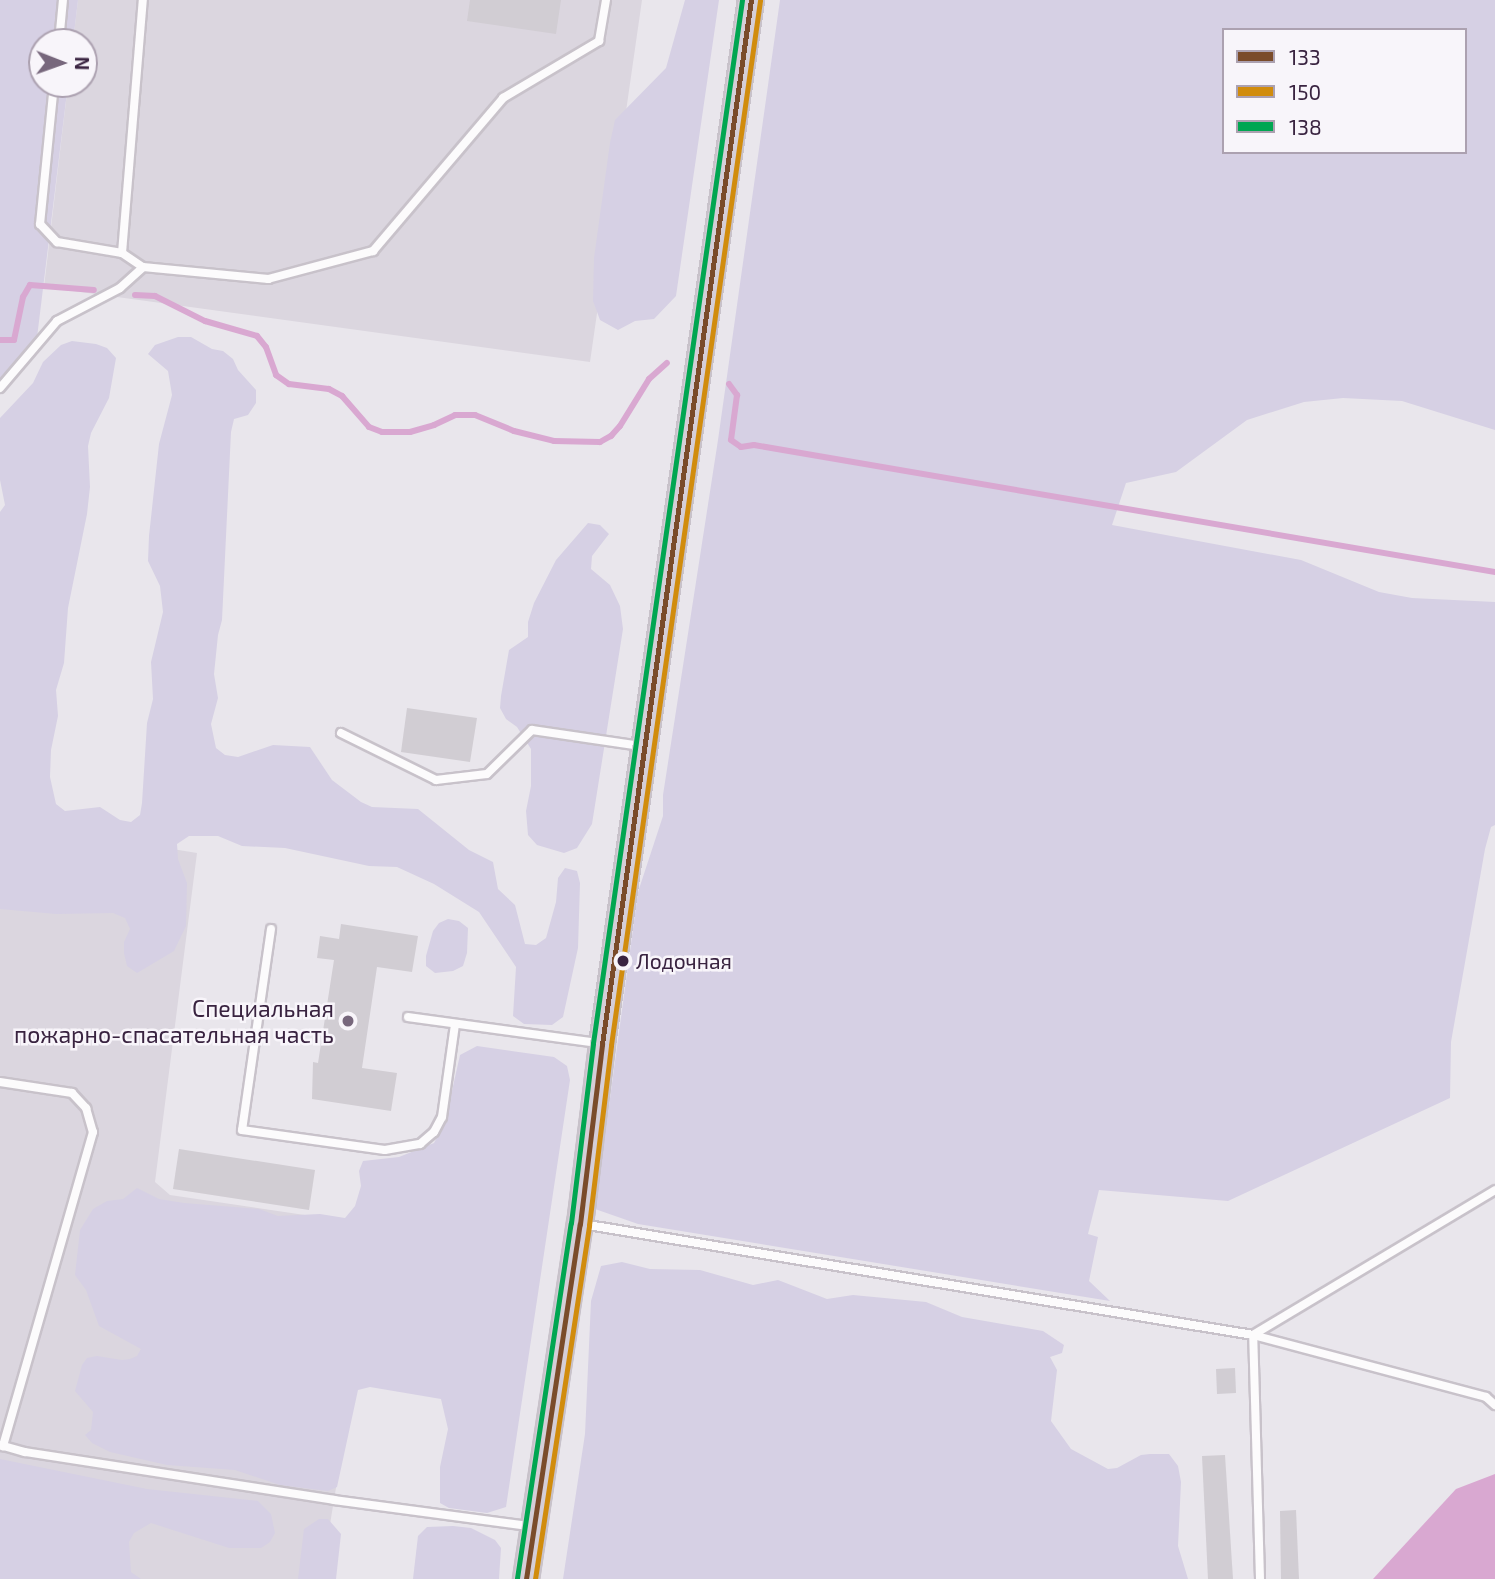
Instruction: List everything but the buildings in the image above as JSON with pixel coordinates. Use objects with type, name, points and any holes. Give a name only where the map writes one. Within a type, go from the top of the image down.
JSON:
[{"type":"main road","points":[[526,1579],[580,1224],[602,1044],[751,0]]},
{"type":"lane","points":[[60,28],[63,0]]},
{"type":"lane","points":[[122,253],[143,0]]},
{"type":"lane","points":[[53,98],[40,224],[57,243],[122,253],[143,267],[268,279],[373,251],[503,98],[599,41],[606,0]]},
{"type":"lane","points":[[0,388],[57,321],[120,288],[143,267]]},
{"type":"lane","points":[[341,733],[436,780],[487,774],[532,730],[644,746]]},
{"type":"lane","points":[[271,929],[242,1130],[385,1150],[421,1144],[434,1132],[442,1117],[455,1024]]},
{"type":"lane","points":[[408,1017],[602,1044]]},
{"type":"lane","points":[[0,1082],[72,1093],[86,1108],[93,1132],[2,1446],[334,1500],[533,1527]]},
{"type":"lane","points":[[1253,1335],[1495,1190]]},
{"type":"lane","points":[[580,1224],[1253,1335],[1486,1397],[1495,1405]]},
{"type":"lane","points":[[1253,1335],[1260,1579]]},
{"type":"shaded area","points":[[0,0],[78,0],[75,28],[28,28],[28,98],[66,98],[35,354],[0,387]]},
{"type":"shaded area","points":[[78,0],[642,0],[590,362],[44,287],[66,98],[98,98],[98,28],[75,28]]},
{"type":"shaded area","points":[[685,0],[719,0],[676,296],[654,319],[635,321],[618,330],[600,320],[593,301],[594,258],[610,143],[615,120],[666,68]]},
{"type":"shaded area","points":[[780,0],[1495,0],[1495,430],[1402,401],[1343,398],[1304,402],[1247,420],[1176,472],[1126,483],[1112,525],[1301,560],[1379,592],[1412,598],[1495,602],[1495,825],[1491,827],[1485,849],[1451,1042],[1450,1098],[1228,1201],[1099,1190],[1088,1234],[1098,1237],[1089,1281],[1110,1301],[638,1224],[595,1209],[638,892],[663,816],[663,795],[718,440]]},
{"type":"shaded area","points":[[178,337],[191,337],[212,349],[223,351],[233,359],[238,370],[256,390],[256,403],[248,415],[234,419],[231,432],[222,620],[214,674],[218,698],[211,724],[216,748],[225,755],[238,757],[273,745],[310,747],[332,780],[361,802],[372,807],[418,809],[469,850],[493,862],[498,889],[515,905],[525,944],[536,945],[546,938],[556,902],[558,878],[565,868],[577,871],[580,883],[578,948],[563,1017],[552,1025],[524,1024],[513,1016],[516,967],[479,912],[434,884],[397,867],[369,866],[285,848],[242,846],[218,836],[189,836],[177,844],[178,859],[187,883],[186,926],[174,951],[137,973],[127,966],[124,953],[124,942],[130,929],[125,918],[113,913],[56,914],[0,909],[0,512],[5,505],[0,480],[0,418],[33,383],[43,362],[61,345],[72,341],[96,344],[107,348],[116,358],[109,398],[91,433],[88,446],[90,487],[87,514],[68,608],[64,663],[56,690],[58,716],[51,750],[50,777],[56,804],[65,811],[100,807],[120,820],[131,822],[140,815],[142,803],[147,723],[153,699],[151,662],[163,612],[160,586],[148,561],[149,536],[159,444],[172,395],[168,371],[148,354],[155,345]]},
{"type":"shaded area","points":[[588,523],[600,525],[609,534],[592,556],[591,569],[610,585],[620,606],[623,629],[592,824],[577,848],[564,853],[537,845],[528,835],[526,811],[531,786],[531,749],[517,727],[506,719],[500,708],[509,650],[528,637],[528,622],[534,603],[556,560]]},
{"type":"shaded area","points":[[0,821],[197,853],[155,1182],[170,1195],[379,1226],[321,1579],[0,1579]]},
{"type":"shaded area","points":[[448,919],[459,921],[468,928],[467,953],[463,966],[453,971],[435,973],[426,966],[426,956],[433,931],[439,923]]},
{"type":"shaded area","points":[[477,1046],[554,1057],[567,1066],[570,1080],[506,1507],[487,1513],[449,1508],[440,1503],[440,1467],[448,1429],[441,1399],[370,1387],[358,1390],[337,1487],[328,1491],[280,1485],[235,1470],[167,1465],[110,1452],[92,1443],[85,1435],[91,1430],[93,1412],[75,1391],[82,1365],[87,1358],[97,1356],[130,1359],[137,1356],[141,1349],[99,1326],[86,1290],[75,1275],[80,1230],[93,1209],[107,1201],[123,1199],[137,1188],[159,1199],[184,1203],[259,1209],[278,1216],[320,1214],[345,1218],[355,1206],[361,1186],[359,1171],[363,1161],[399,1157],[434,1143],[445,1122],[460,1055]]},
{"type":"shaded area","points":[[622,1262],[650,1269],[700,1270],[753,1285],[778,1280],[827,1299],[853,1295],[926,1302],[962,1317],[1043,1331],[1064,1345],[1062,1353],[1050,1357],[1057,1370],[1051,1421],[1071,1449],[1108,1469],[1150,1454],[1169,1454],[1178,1466],[1181,1482],[1178,1546],[1188,1579],[563,1579],[585,1434],[591,1301],[601,1266]]},
{"type":"shaded area","points":[[0,1459],[147,1489],[258,1501],[271,1514],[275,1533],[270,1542],[261,1548],[229,1548],[151,1523],[134,1533],[129,1542],[131,1572],[141,1579],[0,1579]]},
{"type":"shaded area","points":[[1495,1474],[1495,1579],[1373,1579],[1456,1489]]},
{"type":"shaded area","points":[[319,1519],[328,1519],[341,1534],[336,1579],[298,1579],[304,1529]]},
{"type":"shaded area","points":[[427,1527],[471,1528],[495,1540],[501,1548],[499,1579],[413,1579],[418,1536]]},
{"type":"waterway","points":[[0,340],[14,340],[23,297],[30,285],[94,290]]},
{"type":"waterway","points":[[135,295],[155,296],[205,321],[257,336],[266,347],[276,375],[289,384],[329,389],[342,396],[369,427],[382,432],[410,432],[455,415],[475,415],[514,431],[554,441],[600,442],[611,436],[620,426],[649,379],[667,363]]},
{"type":"waterway","points":[[729,384],[737,395],[731,440],[741,447],[754,445],[1495,572]]},
{"type":"transit line","name":"138","points":[[517,1578],[571,1223],[593,1043],[742,0]]},
{"type":"transit line","name":"133","points":[[526,1579],[580,1224],[602,1044],[751,0]]},
{"type":"transit line","name":"150","points":[[535,1579],[589,1225],[611,1045],[760,1]]},
{"type":"place","name":"Лодочная","points":[[623,961]]},
{"type":"place","name":"Специальная пожарно-спасательная часть","points":[[348,1021]]}]
